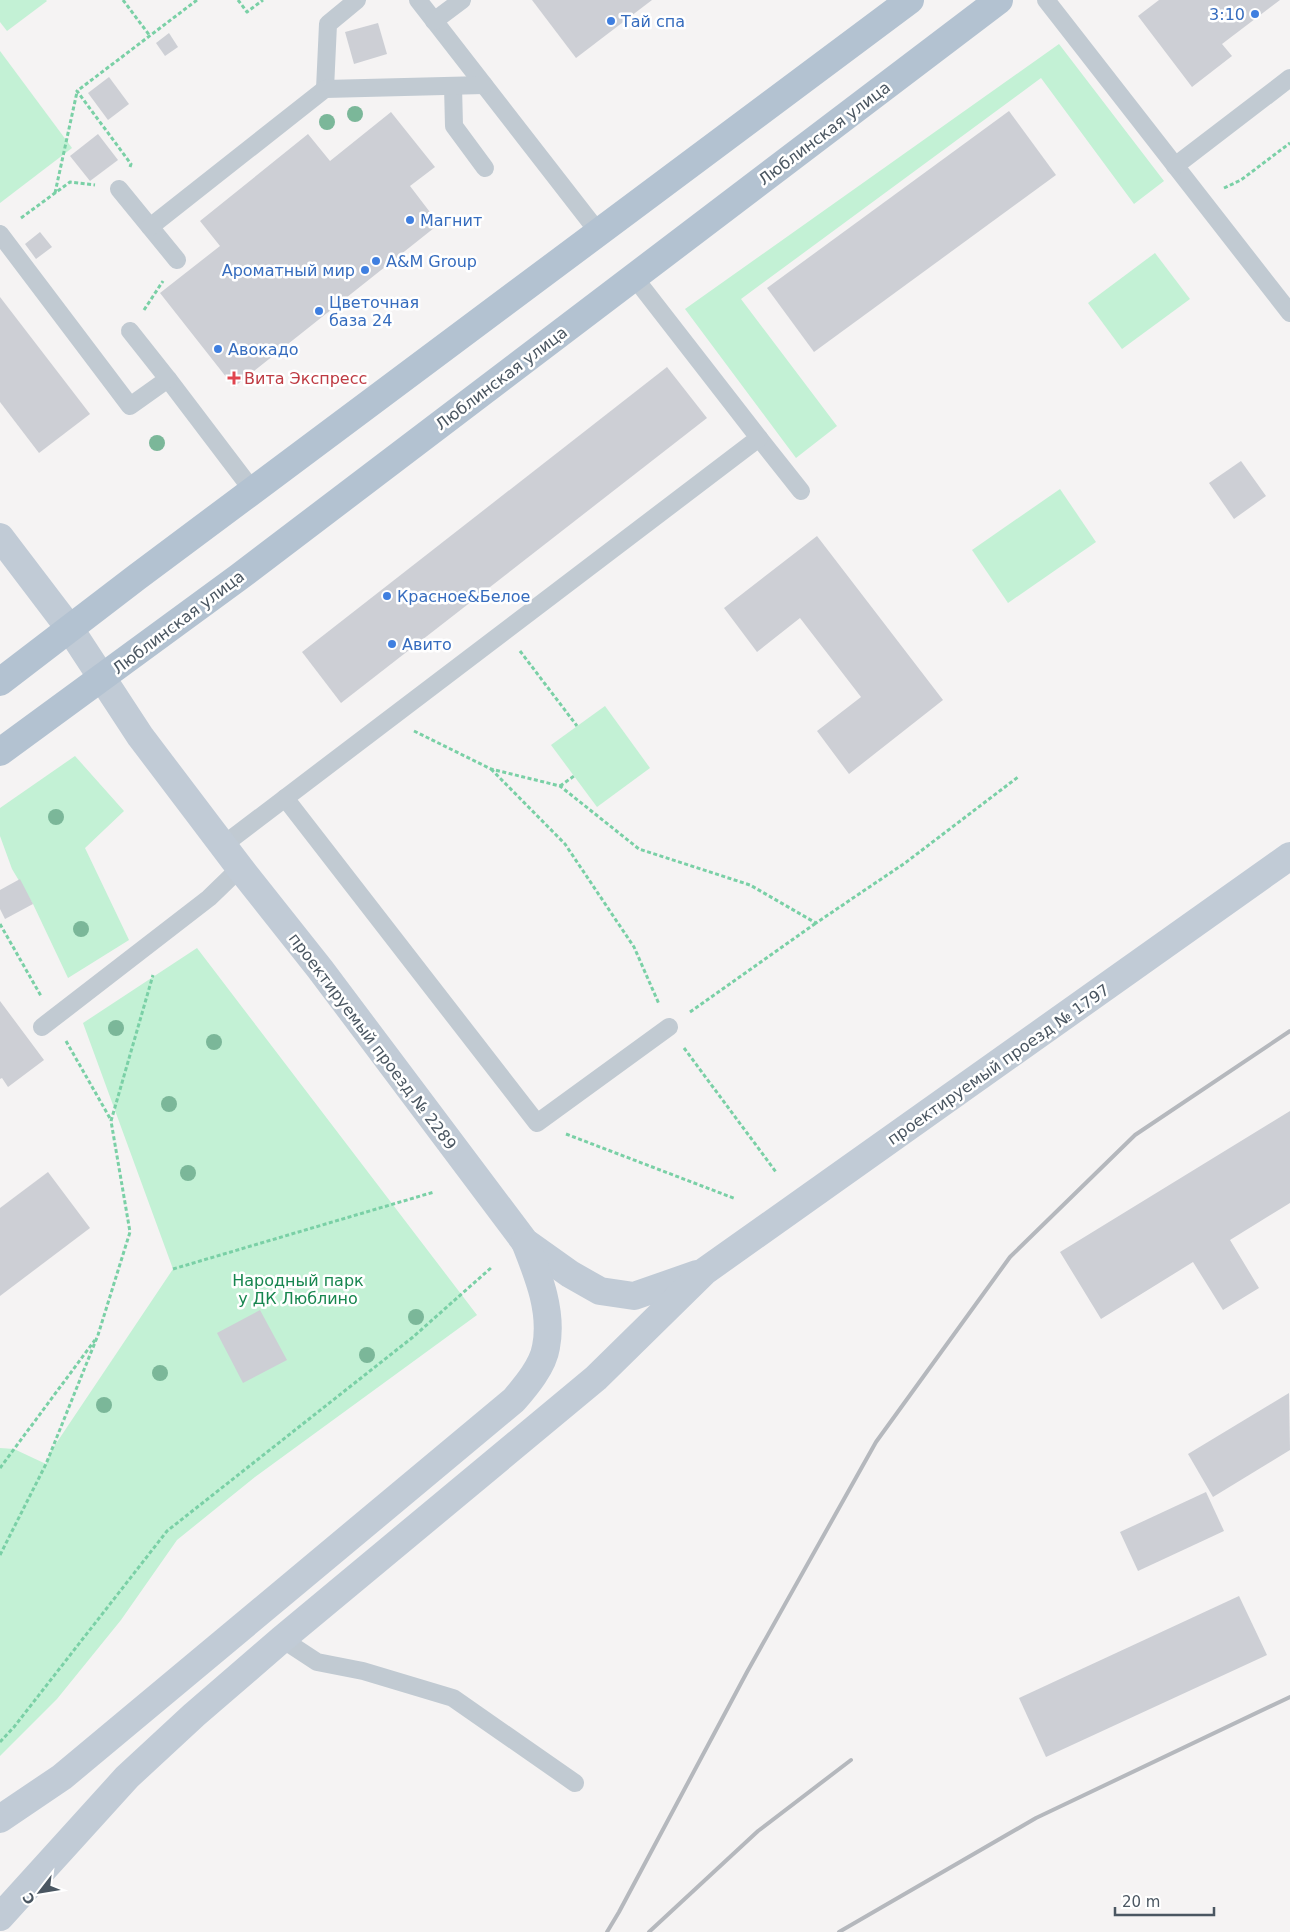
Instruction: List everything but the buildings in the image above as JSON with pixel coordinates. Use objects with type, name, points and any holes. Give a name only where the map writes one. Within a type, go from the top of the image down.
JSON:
[{"type":"main road","points":[[0,682],[910,0]]},
{"type":"main road","name":"Люблинская улица","points":[[0,752],[103,678],[1000,0]]},
{"type":"main road","name":"проектируемый проезд № 2289","points":[[0,537],[70,629],[140,736],[222,846],[320,969],[525,1242],[570,1274],[600,1291],[634,1296],[705,1271]]},
{"type":"main road","name":"проектируемый проезд № 1797","points":[[705,1271],[1290,856]]},
{"type":"main road","points":[[0,1819],[70,1771],[514,1400],[533,1377],[546,1348],[547,1322],[545,1298],[525,1242]]},
{"type":"main road","points":[[0,1917],[127,1777],[194,1715],[282,1639],[596,1378],[705,1271]]},
{"type":"main road","points":[[0,1929],[19,1898]]},
{"type":"lane","points":[[325,89],[328,24],[357,0]]},
{"type":"lane","points":[[418,0],[599,233]]},
{"type":"lane","points":[[434,21],[462,0]]},
{"type":"lane","points":[[1046,0],[1290,313]]},
{"type":"lane","points":[[1175,166],[1290,78]]},
{"type":"lane","points":[[150,228],[325,89],[484,85]]},
{"type":"lane","points":[[453,86],[454,126],[485,168]]},
{"type":"lane","points":[[119,189],[177,260]]},
{"type":"lane","points":[[0,234],[130,406],[168,379]]},
{"type":"lane","points":[[634,277],[801,491]]},
{"type":"lane","points":[[130,331],[253,491]]},
{"type":"lane","points":[[222,846],[759,438]]},
{"type":"lane","points":[[285,798],[537,1123],[669,1027]]},
{"type":"lane","points":[[42,1027],[209,898],[240,868]]},
{"type":"lane","points":[[282,1639],[317,1662],[362,1671],[453,1698],[575,1783]]},
{"type":"path","points":[[123,0],[150,36]]},
{"type":"path","points":[[55,193],[77,92],[197,0]]},
{"type":"path","points":[[238,0],[247,12],[263,0]]},
{"type":"path","points":[[16,221],[70,182],[119,189],[131,164],[77,92]]},
{"type":"path","points":[[1200,197],[1241,180],[1290,143]]},
{"type":"path","points":[[130,331],[177,260]]},
{"type":"path","points":[[504,632],[577,726]]},
{"type":"path","points":[[389,719],[491,768],[560,786],[639,849],[750,885],[816,923]]},
{"type":"path","points":[[491,768],[565,844],[634,947],[669,1027],[776,1172]]},
{"type":"path","points":[[560,786],[574,776]]},
{"type":"path","points":[[669,1027],[816,923],[905,863],[1018,777]]},
{"type":"path","points":[[0,1555],[46,1464],[98,1335],[130,1232],[112,1121],[165,932]]},
{"type":"path","points":[[537,1123],[736,1199]]},
{"type":"path","points":[[173,1269],[434,1192]]},
{"type":"path","points":[[0,1742],[14,1727],[167,1531],[413,1337],[492,1267]]},
{"type":"path","points":[[0,1468],[98,1335]]},
{"type":"green space","points":[[0,0],[47,1],[7,31],[0,22]]},
{"type":"green space","points":[[1059,44],[1164,181],[1134,204],[1041,78],[741,299],[837,426],[796,458],[685,309]]},
{"type":"green space","points":[[0,51],[72,148],[0,203]]},
{"type":"green space","points":[[1155,253],[1190,299],[1122,349],[1088,303]]},
{"type":"green space","points":[[1060,489],[1096,542],[1008,603],[972,550]]},
{"type":"green space","points":[[605,706],[650,768],[597,807],[551,745]]},
{"type":"green space","points":[[75,756],[124,811],[85,848],[129,940],[68,978],[33,904],[12,869],[0,836],[0,808]]},
{"type":"green space","name":"Народный парк у ДК Люблино","points":[[197,948],[477,1315],[255,1477],[177,1540],[121,1620],[57,1699],[0,1756],[0,1448],[14,1449],[46,1464],[51,1451],[173,1269],[83,1023]]},
{"type":"railway","points":[[607,1932],[747,1672],[876,1442],[1010,1257],[1135,1135],[1290,1031]]},
{"type":"railway","points":[[839,1932],[1036,1818],[1290,1697]]},
{"type":"railway","points":[[649,1932],[758,1831],[851,1760]]},
{"type":"place","name":"3:10","points":[[1255,14]]},
{"type":"place","name":"Тай спа","points":[[611,21]]},
{"type":"place","name":"Магнит","points":[[410,220]]},
{"type":"place","name":"A&M Group","points":[[376,261]]},
{"type":"place","name":"Ароматный мир","points":[[365,270]]},
{"type":"place","name":"Цветочная база 24","points":[[319,311]]},
{"type":"place","name":"Авокадо","points":[[218,349]]},
{"type":"place","name":"Вита Экспресс","points":[[234,378]]},
{"type":"place","name":"Красное&Белое","points":[[387,596]]},
{"type":"place","name":"Авито","points":[[392,644]]}]
